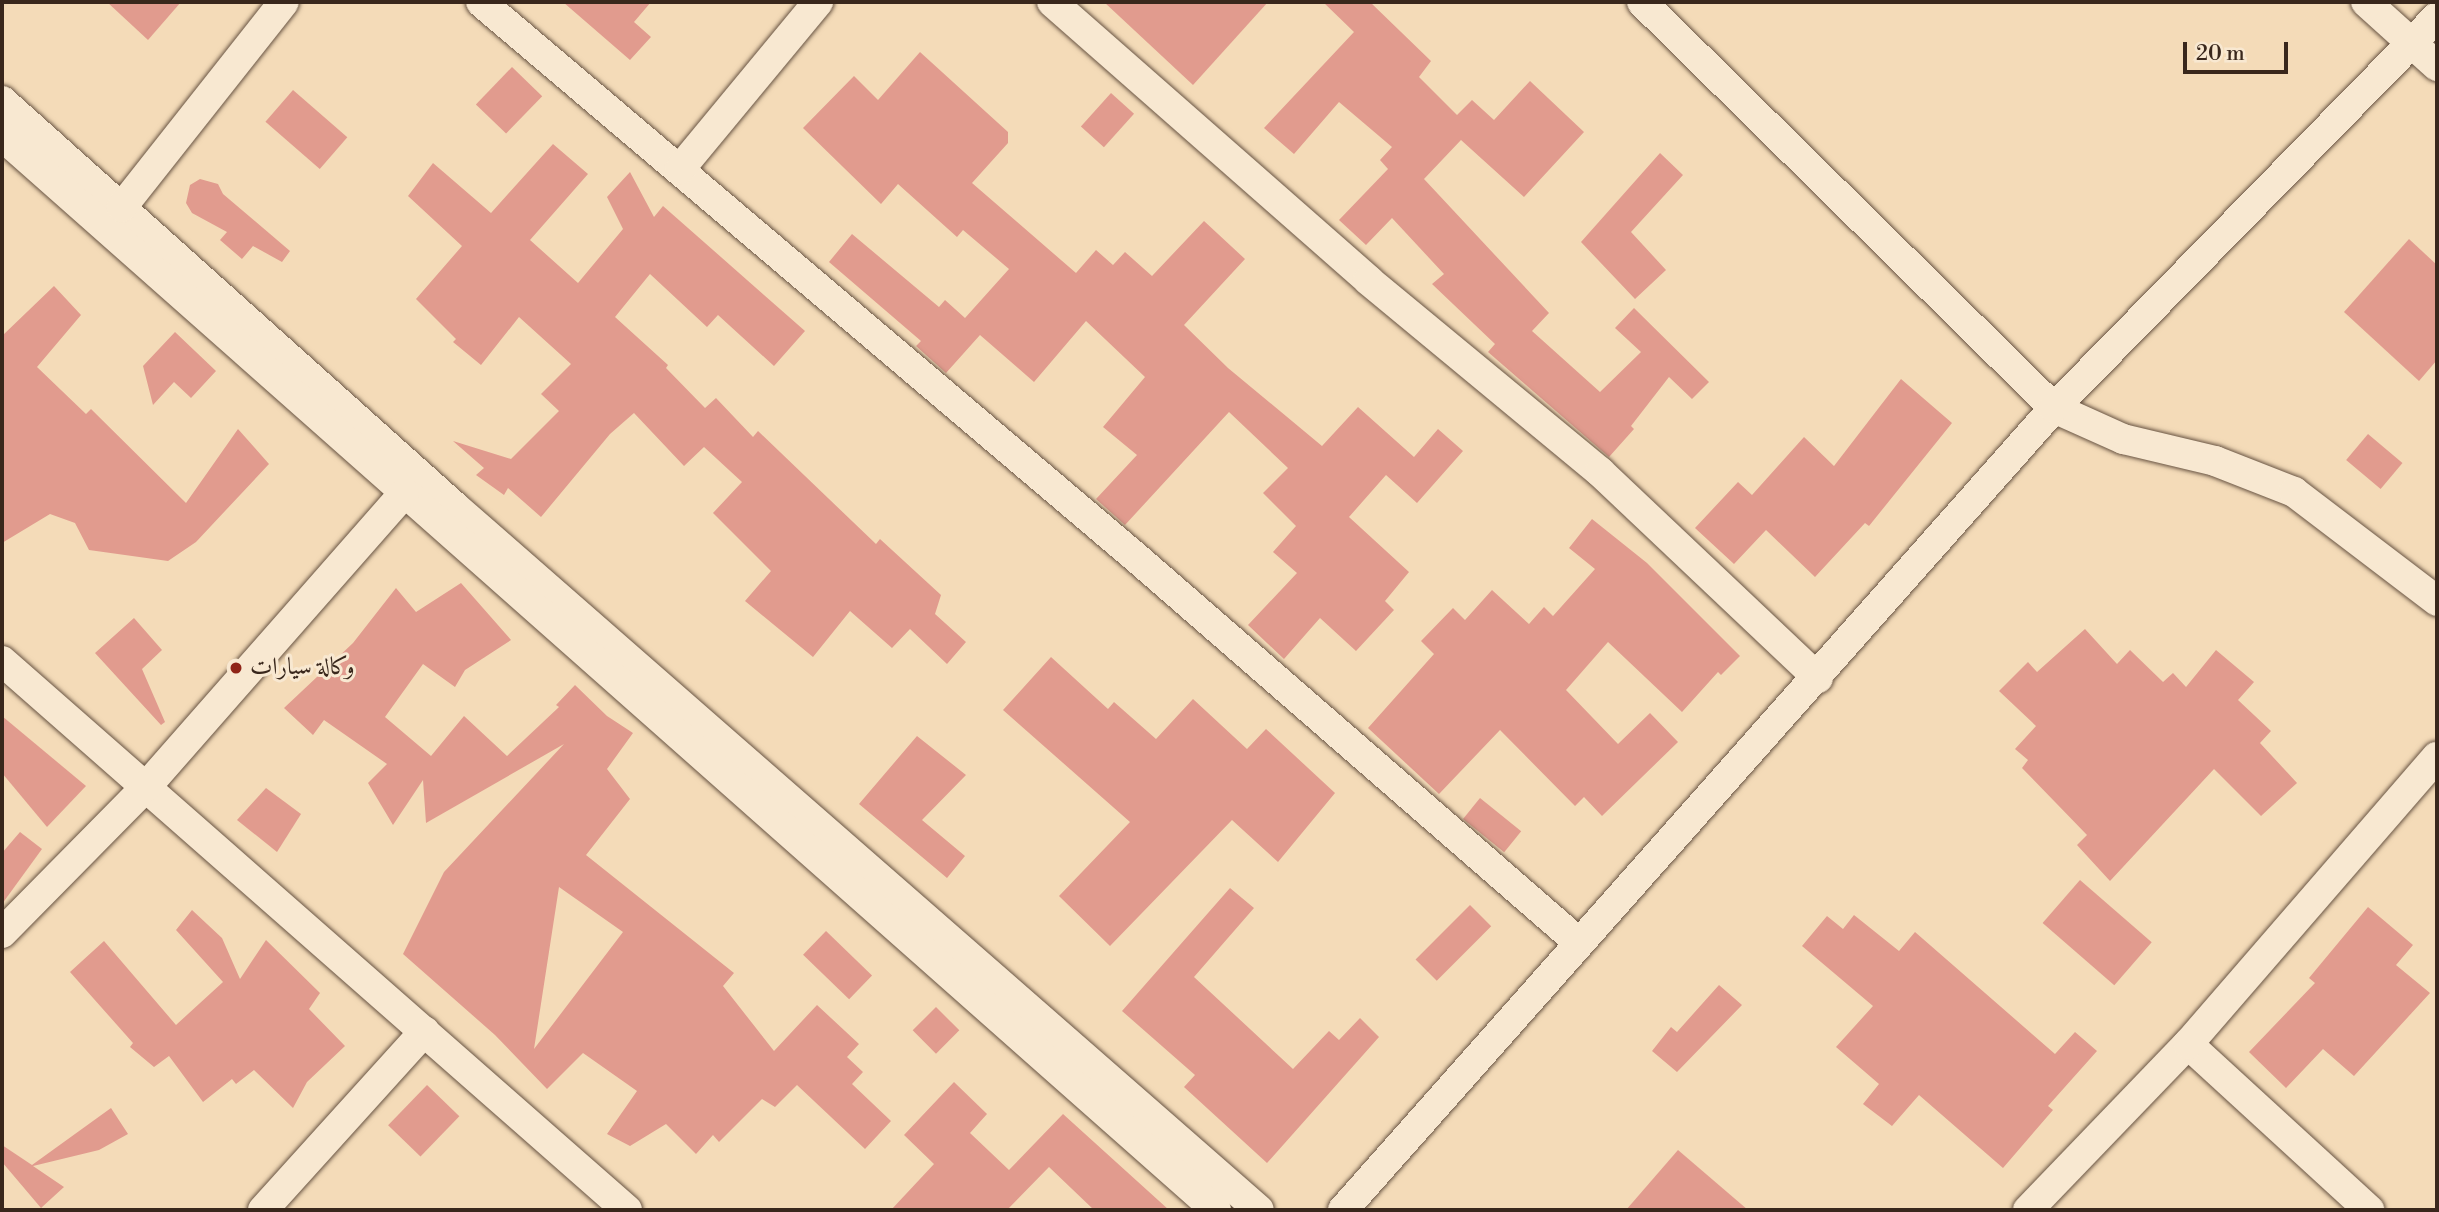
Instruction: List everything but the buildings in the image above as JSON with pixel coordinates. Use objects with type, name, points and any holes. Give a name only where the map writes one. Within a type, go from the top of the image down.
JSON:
[{"type":"street","points":[[122,207],[284,2]]},
{"type":"street","points":[[481,2],[680,169],[1577,942]]},
{"type":"street","points":[[680,169],[818,2]]},
{"type":"street","points":[[1052,2],[1368,280],[1600,472],[1818,678]]},
{"type":"street","points":[[1642,2],[2054,408],[2123,439],[2215,461],[2294,492],[2437,601]]},
{"type":"street","points":[[2366,2],[2437,66]]},
{"type":"street","points":[[1343,1210],[1577,942],[1818,678],[2054,408],[2437,17]]},
{"type":"street","points":[[2,101],[454,506],[1259,1210]]},
{"type":"street","points":[[2,136],[402,494],[1216,1210]]},
{"type":"street","points":[[2,933],[146,787],[402,494]]},
{"type":"street","points":[[2,661],[627,1210]]},
{"type":"street","points":[[2028,1210],[2188,1044],[2437,757]]},
{"type":"street","points":[[263,1210],[425,1031]]},
{"type":"street","points":[[2188,1044],[2369,1210]]},
{"type":"place","name":"وكالة سيارات","points":[[236,668]]}]
